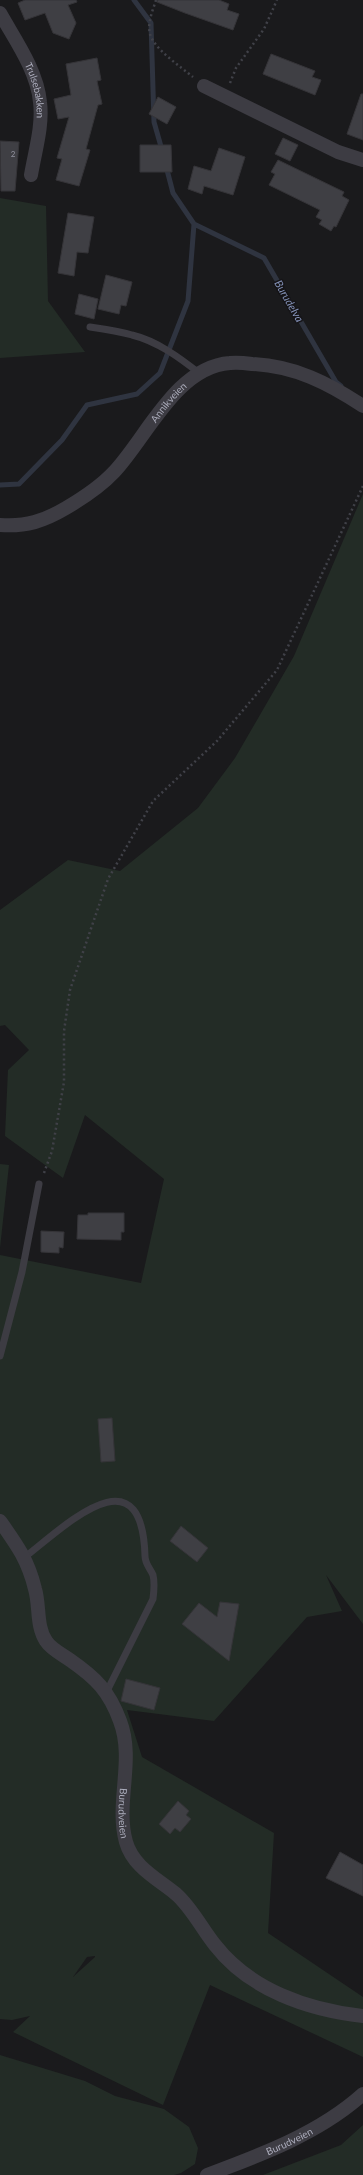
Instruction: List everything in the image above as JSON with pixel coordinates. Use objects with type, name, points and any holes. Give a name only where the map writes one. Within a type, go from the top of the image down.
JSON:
[{"type":"street","points":[[0,5],[4,0]]},
{"type":"street","name":"Trulsebakken","points":[[0,13],[30,66],[40,101],[41,121],[31,175]]},
{"type":"street","points":[[204,86],[338,152],[363,160]]},
{"type":"street","name":"Annikveien","points":[[0,525],[18,526],[48,519],[84,498],[114,472],[169,401],[199,373],[230,363],[281,366],[323,381],[363,406]]},
{"type":"street","name":"Burudveien","points":[[0,1521],[25,1557],[36,1590],[41,1631],[47,1643],[83,1669],[107,1691],[121,1722],[125,1746],[123,1821],[126,1842],[132,1856],[152,1877],[177,1895],[215,1946],[242,1974],[282,1996],[311,2006],[363,2016]]},
{"type":"street","name":"Burudveien","points":[[207,2175],[253,2158],[304,2133],[349,2106],[363,2094]]},
{"type":"lane","points":[[90,327],[133,335],[160,346],[199,373]]},
{"type":"lane","points":[[0,1356],[22,1272],[39,1184]]},
{"type":"lane","points":[[25,1557],[80,1514],[103,1502],[117,1501],[125,1504],[138,1516],[144,1536],[145,1562],[152,1574],[155,1585],[153,1599],[107,1691]]},
{"type":"path","points":[[156,0],[150,24],[150,35],[162,50],[204,86]]},
{"type":"path","points":[[226,97],[236,68],[264,30],[277,0]]},
{"type":"path","points":[[39,1184],[52,1151],[64,1082],[64,1031],[70,990],[108,879],[153,801],[217,741],[277,670],[363,486]]},
{"type":"shaded area","points":[[0,198],[46,206],[48,301],[85,352],[0,358]]},
{"type":"shaded area","points":[[363,494],[363,1624],[326,1575],[342,1611],[307,1617],[214,1721],[127,1710],[142,1757],[274,1833],[268,1933],[363,1997],[363,2057],[210,1985],[163,2105],[13,2032],[30,2016],[12,2020],[0,2019],[0,1255],[141,1283],[164,1179],[85,1115],[63,1178],[5,1136],[8,1070],[29,1050],[5,1025],[0,1026],[0,910],[68,860],[120,871],[198,808],[235,758],[294,656]],"holes":[[[87,1957],[95,1957],[73,1977]]]},
{"type":"shaded area","points":[[0,1164],[9,1165],[0,1248]]},
{"type":"shaded area","points":[[0,2055],[85,2081],[115,2096],[164,2109],[189,2127],[198,2148],[195,2164],[181,2173],[174,2175],[0,2175]]},
{"type":"shaded area","points":[[363,2125],[363,2175],[263,2175],[341,2145]]},
{"type":"building","points":[[25,0],[76,0],[77,2],[68,5],[76,23],[69,39],[53,33],[45,13],[25,20],[18,3]]},
{"type":"building","points":[[158,0],[219,0],[229,4],[227,10],[239,14],[233,30],[157,2]]},
{"type":"building","points":[[271,54],[315,71],[312,77],[321,80],[315,95],[263,74]]},
{"type":"building","points":[[97,58],[101,80],[97,81],[102,104],[98,105],[86,149],[90,150],[79,186],[56,180],[62,159],[57,158],[69,117],[58,119],[54,99],[71,95],[66,64]]},
{"type":"building","points":[[361,94],[363,94],[363,140],[347,134]]},
{"type":"building","points":[[158,97],[176,107],[167,124],[149,114]]},
{"type":"building","points":[[283,138],[298,145],[290,161],[275,154]]},
{"type":"building","points":[[0,141],[19,142],[15,191],[1,191]]},
{"type":"building","points":[[140,145],[171,145],[172,172],[140,172]]},
{"type":"building","points":[[219,148],[245,157],[233,195],[204,186],[202,194],[188,189],[194,166],[211,171]]},
{"type":"building","points":[[278,160],[344,192],[342,196],[349,200],[336,227],[334,226],[331,231],[319,224],[322,220],[316,217],[320,210],[269,185],[275,174],[271,172]]},
{"type":"building","points":[[68,213],[94,217],[88,253],[77,252],[74,276],[58,273]]},
{"type":"building","points":[[106,275],[132,282],[126,306],[121,305],[119,314],[98,309]]},
{"type":"building","points":[[79,294],[98,299],[94,319],[75,314]]},
{"type":"building","points":[[88,1213],[124,1213],[124,1232],[121,1232],[121,1240],[77,1239],[78,1215],[88,1215]]},
{"type":"building","points":[[41,1231],[64,1232],[63,1248],[59,1247],[59,1253],[41,1252]]},
{"type":"building","points":[[112,1418],[115,1461],[101,1462],[98,1419]]},
{"type":"building","points":[[181,1526],[208,1548],[197,1562],[170,1541]]},
{"type":"building","points":[[220,1602],[239,1604],[229,1661],[182,1624],[199,1603],[217,1617]]},
{"type":"building","points":[[126,1679],[160,1688],[154,1710],[121,1701]]},
{"type":"building","points":[[178,1801],[189,1811],[186,1815],[191,1819],[180,1832],[175,1828],[170,1834],[159,1824]]},
{"type":"building","points":[[340,1852],[363,1865],[363,1896],[326,1878]]},
{"type":"waterway","points":[[134,0],[151,23],[154,122],[162,150]]},
{"type":"waterway","points":[[0,485],[19,484],[62,440],[87,405],[137,394],[160,373],[188,301],[194,224],[173,193],[166,166]]},
{"type":"waterway","name":"Burudelva","points":[[194,224],[264,258],[336,382],[341,386]]}]
